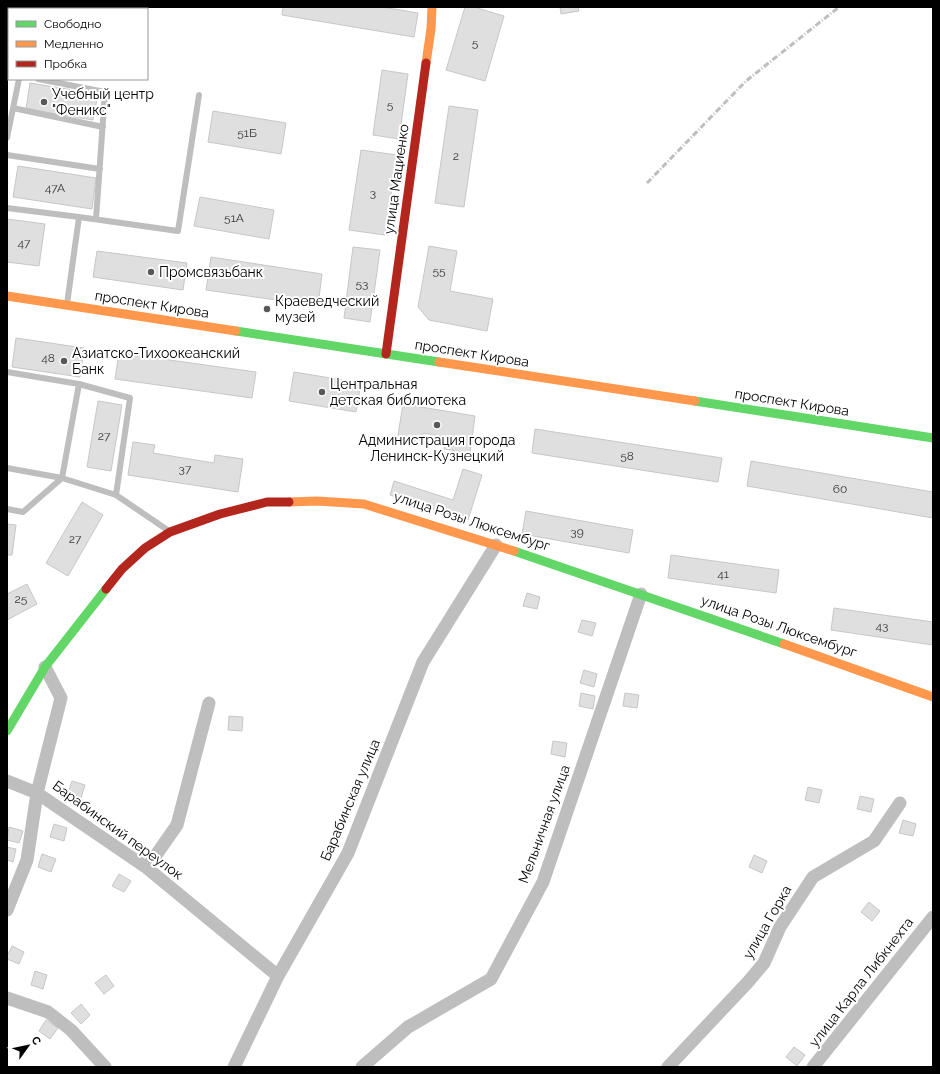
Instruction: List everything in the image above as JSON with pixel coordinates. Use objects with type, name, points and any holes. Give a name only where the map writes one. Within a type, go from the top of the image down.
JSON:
[{"type":"street","name":"улица Мациенко","points":[[386,354],[431,29],[432,7]]},
{"type":"street","name":"проспект Кирова","points":[[7,296],[933,438]]},
{"type":"street","name":"улица Розы Люксембург","points":[[7,731],[18,710],[45,667],[122,569],[144,548],[170,532],[220,514],[267,502],[317,501],[364,504],[496,545],[933,696]]},
{"type":"street","name":"Барабинская улица","points":[[234,1067],[278,976],[348,853],[423,662],[496,545]]},
{"type":"street","name":"Мельничная улица","points":[[362,1067],[408,1027],[491,979],[543,882],[641,594]]},
{"type":"street","points":[[7,910],[27,860],[37,793],[61,698],[45,667]]},
{"type":"street","points":[[147,868],[177,825],[209,703]]},
{"type":"street","name":"Барабинский переулок","points":[[7,781],[37,793],[147,868],[278,976]]},
{"type":"street","name":"улица Горка","points":[[668,1067],[764,963],[780,927],[812,877],[874,841],[900,803]]},
{"type":"street","name":"улица Карла Либкнехта","points":[[814,1067],[933,917]]},
{"type":"street","points":[[7,998],[48,1012],[71,1030],[106,1067]]},
{"type":"lane","points":[[7,138],[19,80]]},
{"type":"lane","points":[[43,80],[105,92],[96,219]]},
{"type":"lane","points":[[7,208],[178,231],[199,95]]},
{"type":"lane","points":[[13,108],[103,127]]},
{"type":"lane","points":[[7,155],[100,169]]},
{"type":"lane","points":[[67,305],[79,217]]},
{"type":"lane","points":[[7,372],[79,384],[130,398],[116,495]]},
{"type":"lane","points":[[7,509],[23,512],[62,478],[79,384]]},
{"type":"lane","points":[[7,468],[62,478],[116,495],[170,532]]},
{"type":"building","points":[[283,7],[382,7],[418,13],[414,37],[282,15]]},
{"type":"building","points":[[465,7],[474,7],[504,16],[485,81],[446,70]]},
{"type":"building","points":[[560,7],[578,7],[579,11],[561,14]]},
{"type":"building","points":[[382,70],[408,74],[399,139],[373,135]]},
{"type":"building","points":[[30,83],[98,94],[93,120],[26,109]]},
{"type":"building","points":[[449,106],[478,110],[464,207],[435,203]]},
{"type":"building","points":[[213,111],[286,123],[281,154],[208,142]]},
{"type":"building","points":[[361,150],[397,155],[385,235],[349,230]]},
{"type":"building","points":[[18,166],[96,178],[92,209],[13,197]]},
{"type":"building","points":[[200,197],[274,210],[269,239],[194,226]]},
{"type":"building","points":[[7,219],[45,224],[39,266],[7,262]]},
{"type":"building","points":[[429,246],[457,251],[450,291],[493,299],[487,331],[429,320],[418,307]]},
{"type":"building","points":[[353,247],[380,250],[370,322],[344,318]]},
{"type":"building","points":[[97,251],[187,263],[183,290],[93,277]]},
{"type":"building","points":[[211,257],[322,274],[318,306],[206,290]]},
{"type":"building","points":[[16,338],[84,348],[80,377],[12,367]]},
{"type":"building","points":[[119,353],[256,372],[252,398],[115,379]]},
{"type":"building","points":[[294,372],[361,383],[356,412],[289,401]]},
{"type":"building","points":[[98,401],[122,405],[111,471],[87,467]]},
{"type":"building","name":"Администрация города Ленинск-Кузнецкий","points":[[403,404],[475,416],[470,453],[444,449],[446,437],[423,433],[421,445],[397,441]]},
{"type":"building","points":[[535,429],[722,458],[718,482],[532,453]]},
{"type":"building","points":[[133,442],[155,445],[153,453],[214,463],[215,455],[243,459],[238,492],[128,475]]},
{"type":"building","points":[[751,461],[933,492],[933,518],[747,486]]},
{"type":"building","points":[[463,469],[482,475],[468,520],[390,495],[394,481],[453,500]]},
{"type":"building","points":[[82,502],[103,515],[68,576],[46,563]]},
{"type":"building","points":[[526,511],[633,530],[629,553],[522,534]]},
{"type":"building","points":[[7,524],[16,525],[12,555],[7,555]]},
{"type":"building","points":[[671,555],[779,570],[776,593],[668,578]]},
{"type":"building","points":[[27,584],[37,604],[7,620],[7,594]]},
{"type":"building","points":[[527,593],[540,597],[537,609],[523,606]]},
{"type":"building","points":[[834,608],[933,622],[933,645],[831,630]]},
{"type":"building","points":[[582,620],[596,623],[592,636],[578,632]]},
{"type":"building","points":[[584,670],[597,674],[594,687],[580,683]]},
{"type":"building","points":[[581,693],[595,696],[593,709],[579,706]]},
{"type":"building","points":[[625,693],[639,695],[637,708],[623,706]]},
{"type":"building","points":[[229,716],[243,717],[242,731],[228,730]]},
{"type":"building","points":[[553,741],[567,743],[565,757],[551,754]]},
{"type":"building","points":[[72,781],[85,785],[81,798],[68,793]]},
{"type":"building","points":[[808,787],[822,790],[819,803],[805,800]]},
{"type":"building","points":[[860,796],[874,799],[871,812],[857,809]]},
{"type":"building","points":[[903,820],[916,824],[913,836],[899,833]]},
{"type":"building","points":[[54,824],[67,828],[64,841],[50,837]]},
{"type":"building","points":[[9,827],[23,831],[19,843],[7,840]]},
{"type":"building","points":[[7,847],[16,849],[13,862],[7,860]]},
{"type":"building","points":[[42,854],[56,859],[51,872],[38,867]]},
{"type":"building","points":[[754,855],[767,861],[762,873],[749,867]]},
{"type":"building","points":[[119,874],[131,881],[124,892],[112,886]]},
{"type":"building","points":[[869,902],[880,911],[872,921],[861,912]]},
{"type":"building","points":[[12,946],[24,952],[19,964],[7,959]]},
{"type":"building","points":[[35,971],[47,975],[43,989],[31,985]]},
{"type":"building","points":[[106,975],[114,986],[104,994],[95,983]]},
{"type":"building","points":[[81,1004],[90,1015],[81,1024],[71,1013]]},
{"type":"building","points":[[46,1020],[58,1028],[50,1039],[39,1031]]},
{"type":"building","points":[[794,1047],[805,1055],[797,1066],[786,1057]]},
{"type":"railway","points":[[647,183],[746,81],[839,7]]},
{"type":"traffic: fast","points":[[236,331],[439,362]]},
{"type":"traffic: fast","points":[[695,401],[933,438]]},
{"type":"traffic: fast","points":[[514,551],[784,644]]},
{"type":"traffic: fast","points":[[7,731],[45,667],[106,589]]},
{"type":"traffic: slow","points":[[426,63],[431,29],[432,7]]},
{"type":"traffic: slow","points":[[7,296],[236,331]]},
{"type":"traffic: slow","points":[[439,362],[695,401]]},
{"type":"traffic: slow","points":[[289,502],[317,501],[364,504],[514,551]]},
{"type":"traffic: slow","points":[[784,644],[933,697]]},
{"type":"traffic: jam","points":[[386,354],[426,63]]},
{"type":"traffic: jam","points":[[106,589],[122,569],[145,548],[170,532],[220,514],[267,502],[289,502]]},
{"type":"place","name":"Учебный центр \"Феникс\"","points":[[44,102]]},
{"type":"place","name":"Промсвязьбанк","points":[[151,272]]},
{"type":"place","name":"Краеведческий музей","points":[[267,309]]},
{"type":"place","name":"Азиатско-Тихоокеанский Банк","points":[[64,361]]},
{"type":"place","name":"Центральная детская библиотека","points":[[322,392]]},
{"type":"place","name":"Администрация города Ленинск-Кузнецкий","points":[[437,425]]}]
